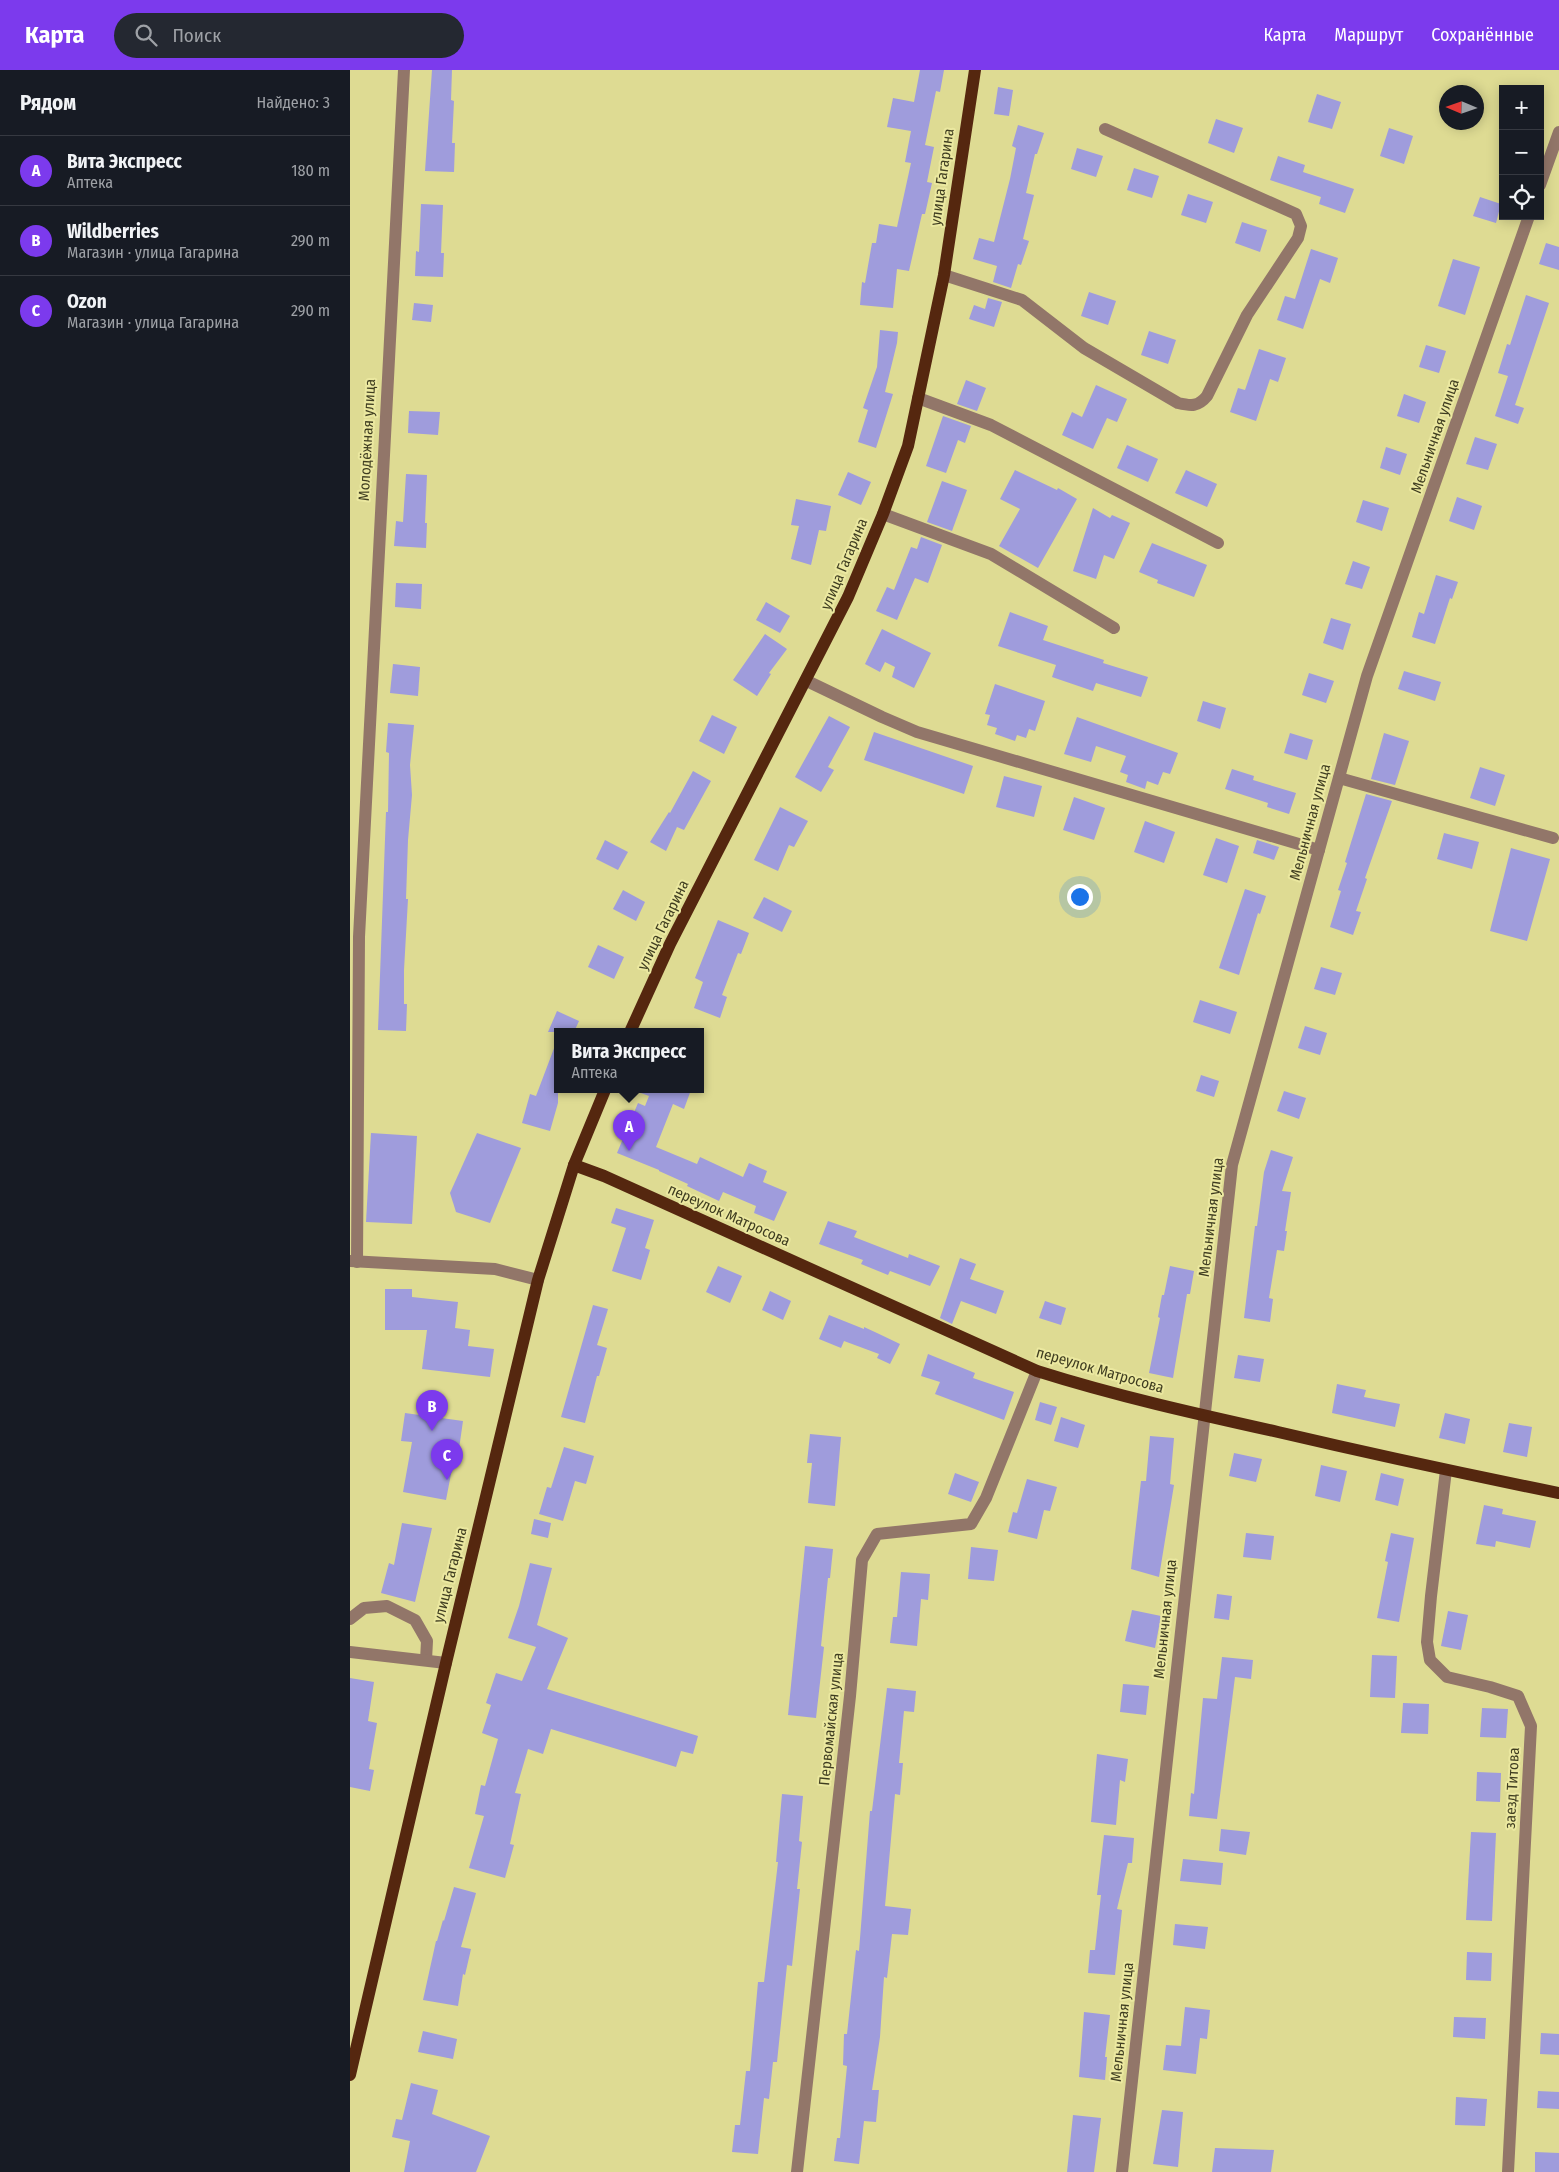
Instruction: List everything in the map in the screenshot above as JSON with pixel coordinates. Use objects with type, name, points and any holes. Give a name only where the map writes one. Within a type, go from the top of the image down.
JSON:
[{"type":"main road","name":"улица Гагарина","points":[[632,1028],[670,944],[848,597],[883,514],[908,446],[944,275],[975,70]]},
{"type":"main road","name":"улица Гагарина","points":[[350,2076],[446,1663],[538,1280],[574,1165],[604,1093]]},
{"type":"main road","name":"переулок Матросова","points":[[574,1165],[613,1180],[1037,1371],[1090,1387],[1203,1415],[1446,1470],[1559,1493]]},
{"type":"street","name":"Молодёжная улица","points":[[353,1262],[360,927],[404,70]]},
{"type":"street","points":[[944,275],[1022,300],[1084,348],[1178,403],[1191,406],[1201,404],[1207,396],[1246,315],[1298,238],[1301,226],[1296,214],[1105,129]]},
{"type":"street","points":[[1544,175],[1559,132]]},
{"type":"street","name":"Мельничная улица","points":[[1122,2172],[1203,1415],[1232,1165],[1367,676],[1528,220]]},
{"type":"street","points":[[918,398],[991,425],[1218,543]]},
{"type":"street","points":[[883,514],[991,554],[1114,628]]},
{"type":"street","points":[[807,680],[882,718],[917,732],[1319,850]]},
{"type":"street","points":[[1339,778],[1553,838]]},
{"type":"street","points":[[353,1262],[495,1269],[538,1280]]},
{"type":"street","name":"Первомайская улица","points":[[797,2172],[850,1696],[862,1560],[877,1534],[971,1524],[986,1498],[1037,1371]]},
{"type":"street","name":"заезд Титова","points":[[1446,1470],[1427,1642],[1430,1660],[1447,1677],[1518,1696],[1531,1726],[1508,2172]]},
{"type":"street","points":[[350,1619],[364,1608],[387,1606],[415,1620],[427,1641],[426,1660]]},
{"type":"street","points":[[350,1652],[446,1663]]},
{"type":"building","points":[[432,70],[452,70],[451,100],[454,101],[452,143],[455,143],[454,172],[425,171]]},
{"type":"building","points":[[920,70],[944,70],[940,92],[936,91],[925,145],[934,147],[927,182],[932,183],[925,214],[922,214],[909,271],[897,269],[893,308],[860,305],[862,282],[865,283],[872,243],[876,243],[879,224],[897,227],[911,163],[905,162],[911,131],[887,127],[893,98],[914,102]]},
{"type":"building","points":[[998,87],[1013,90],[1009,116],[994,114]]},
{"type":"building","points":[[1317,94],[1341,102],[1332,129],[1308,122]]},
{"type":"building","points":[[1216,119],[1243,128],[1234,153],[1208,143]]},
{"type":"building","points":[[1018,125],[1044,133],[1037,154],[1035,154],[1026,193],[1034,195],[1023,239],[1029,241],[1021,265],[1018,264],[1011,288],[993,282],[997,266],[973,259],[979,238],[994,242],[1010,179],[1016,148],[1012,146]]},
{"type":"building","points":[[1389,128],[1413,136],[1404,164],[1380,156]]},
{"type":"building","points":[[1077,148],[1103,156],[1096,177],[1071,169]]},
{"type":"building","points":[[1278,156],[1305,165],[1303,172],[1354,189],[1345,213],[1319,204],[1321,197],[1270,180]]},
{"type":"building","points":[[1134,168],[1159,176],[1152,198],[1127,190]]},
{"type":"building","points":[[1188,194],[1213,202],[1206,223],[1181,215]]},
{"type":"building","points":[[1480,197],[1499,203],[1496,223],[1473,216]]},
{"type":"building","points":[[421,204],[443,205],[441,253],[444,253],[443,277],[415,276],[416,251],[419,252]]},
{"type":"building","points":[[1242,222],[1267,230],[1260,252],[1235,243]]},
{"type":"building","points":[[1546,243],[1559,247],[1559,270],[1539,264]]},
{"type":"building","points":[[1311,249],[1338,258],[1330,283],[1320,279],[1303,329],[1277,320],[1285,296],[1295,299]]},
{"type":"building","points":[[1453,259],[1480,267],[1465,315],[1438,306]]},
{"type":"building","points":[[1089,292],[1116,301],[1108,325],[1081,316]]},
{"type":"building","points":[[1526,295],[1549,303],[1515,405],[1524,408],[1518,424],[1495,416],[1508,376],[1498,373],[1507,344],[1510,345]]},
{"type":"building","points":[[988,298],[1002,302],[994,327],[969,319],[974,305],[985,309]]},
{"type":"building","points":[[414,303],[433,305],[431,322],[412,320]]},
{"type":"building","points":[[880,330],[898,332],[885,392],[893,394],[876,448],[858,442],[868,410],[863,408],[877,367]]},
{"type":"building","points":[[1149,331],[1176,340],[1168,364],[1141,355]]},
{"type":"building","points":[[1426,345],[1446,351],[1439,373],[1419,367]]},
{"type":"building","points":[[1259,349],[1286,358],[1278,382],[1270,379],[1256,421],[1230,412],[1238,388],[1245,390]]},
{"type":"building","points":[[966,380],[986,388],[977,411],[957,404]]},
{"type":"building","points":[[1096,385],[1127,399],[1117,422],[1107,418],[1093,449],[1062,435],[1072,412],[1082,417]]},
{"type":"building","points":[[1404,394],[1426,402],[1419,423],[1397,416]]},
{"type":"building","points":[[409,411],[440,412],[438,435],[408,433]]},
{"type":"building","points":[[943,416],[971,426],[965,443],[958,440],[946,473],[926,466]]},
{"type":"building","points":[[1475,437],[1497,444],[1488,470],[1466,464]]},
{"type":"building","points":[[1127,445],[1158,459],[1148,482],[1117,468]]},
{"type":"building","points":[[1386,447],[1407,454],[1400,475],[1380,468]]},
{"type":"building","points":[[1015,470],[1057,490],[1058,488],[1077,499],[1038,568],[999,546],[1020,509],[1000,499]]},
{"type":"building","points":[[1186,470],[1217,484],[1207,507],[1175,493]]},
{"type":"building","points":[[848,472],[871,482],[861,505],[838,495]]},
{"type":"building","points":[[406,474],[427,475],[426,548],[394,546],[396,521],[403,522]]},
{"type":"building","points":[[942,481],[967,490],[952,531],[927,522]]},
{"type":"building","points":[[1457,497],[1482,506],[1474,530],[1449,521]]},
{"type":"building","points":[[796,499],[831,506],[826,531],[819,530],[811,565],[791,559],[799,526],[791,525]]},
{"type":"building","points":[[1363,500],[1389,508],[1382,531],[1356,522]]},
{"type":"building","points":[[1093,508],[1110,518],[1112,515],[1130,523],[1114,559],[1104,555],[1096,579],[1073,571]]},
{"type":"building","points":[[921,537],[942,545],[928,583],[915,578],[897,620],[876,611],[887,587],[894,590],[911,547],[917,549]]},
{"type":"building","points":[[1152,543],[1207,565],[1194,597],[1157,583],[1158,580],[1139,572]]},
{"type":"building","points":[[1353,561],[1370,567],[1362,589],[1345,584]]},
{"type":"building","points":[[1436,575],[1458,582],[1452,599],[1450,598],[1435,644],[1412,637],[1419,612],[1424,614]]},
{"type":"building","points":[[396,583],[422,584],[421,609],[395,607]]},
{"type":"building","points":[[766,602],[790,616],[780,633],[756,620]]},
{"type":"building","points":[[1010,612],[1048,626],[1043,640],[1104,660],[1103,663],[1148,677],[1141,697],[1096,683],[1093,691],[1052,677],[1056,665],[998,646]]},
{"type":"building","points":[[1331,618],[1351,624],[1343,650],[1323,643]]},
{"type":"building","points":[[882,629],[931,653],[914,688],[892,677],[895,667],[885,662],[880,672],[865,664]]},
{"type":"building","points":[[765,634],[787,649],[769,673],[771,674],[757,696],[733,680]]},
{"type":"building","points":[[393,664],[420,667],[418,696],[390,693]]},
{"type":"building","points":[[1404,671],[1441,682],[1435,701],[1398,689]]},
{"type":"building","points":[[1309,673],[1334,681],[1326,703],[1302,695]]},
{"type":"building","points":[[995,684],[1045,701],[1035,731],[1029,729],[1026,738],[1017,735],[1015,741],[995,734],[997,728],[987,725],[990,715],[985,714]]},
{"type":"building","points":[[1203,701],[1226,708],[1220,729],[1197,721]]},
{"type":"building","points":[[712,715],[737,727],[724,754],[699,741]]},
{"type":"building","points":[[829,716],[850,727],[828,767],[834,770],[821,792],[795,777]]},
{"type":"building","points":[[1077,717],[1178,753],[1170,774],[1163,772],[1158,785],[1147,781],[1145,789],[1126,782],[1128,775],[1120,772],[1126,756],[1096,746],[1091,762],[1064,754]]},
{"type":"building","points":[[388,723],[414,725],[410,765],[412,795],[408,840],[406,899],[408,899],[404,970],[404,1004],[407,1004],[406,1031],[378,1030],[386,812],[388,812],[389,753],[386,752]]},
{"type":"building","points":[[874,732],[973,766],[964,794],[864,760]]},
{"type":"building","points":[[1290,733],[1313,740],[1307,760],[1284,753]]},
{"type":"building","points":[[1384,733],[1409,741],[1395,785],[1371,779]]},
{"type":"building","points":[[1480,767],[1505,775],[1495,806],[1470,798]]},
{"type":"building","points":[[1232,769],[1254,776],[1253,780],[1296,793],[1289,814],[1267,807],[1268,803],[1225,789]]},
{"type":"building","points":[[693,771],[711,781],[684,830],[677,827],[666,851],[650,842],[670,813]]},
{"type":"building","points":[[1004,776],[1042,786],[1034,817],[996,807]]},
{"type":"building","points":[[1366,794],[1392,801],[1365,878],[1367,879],[1356,911],[1361,912],[1353,935],[1330,927],[1341,891],[1338,890],[1347,863],[1345,862]]},
{"type":"building","points":[[1074,797],[1105,808],[1094,840],[1063,830]]},
{"type":"building","points":[[780,807],[808,821],[794,847],[789,845],[778,871],[754,860]]},
{"type":"building","points":[[1145,821],[1175,832],[1164,863],[1134,852]]},
{"type":"building","points":[[1444,833],[1479,842],[1472,869],[1437,859]]},
{"type":"building","points":[[1216,838],[1239,846],[1227,883],[1203,875]]},
{"type":"building","points":[[605,840],[628,852],[618,870],[596,859]]},
{"type":"building","points":[[1257,840],[1279,847],[1274,860],[1253,853]]},
{"type":"building","points":[[1511,848],[1550,859],[1527,941],[1490,931]]},
{"type":"building","points":[[1245,889],[1266,896],[1260,914],[1258,913],[1239,975],[1219,968]]},
{"type":"building","points":[[623,890],[645,902],[636,921],[613,909]]},
{"type":"building","points":[[764,897],[792,911],[782,932],[753,918]]},
{"type":"building","points":[[718,920],[749,933],[741,954],[738,953],[722,995],[727,997],[720,1018],[694,1008],[703,982],[695,978]]},
{"type":"building","points":[[598,945],[624,957],[614,979],[588,967]]},
{"type":"building","points":[[1321,967],[1342,973],[1335,995],[1314,989]]},
{"type":"building","points":[[1200,1000],[1237,1012],[1230,1034],[1193,1022]]},
{"type":"building","points":[[557,1011],[579,1021],[576,1028],[554,1028],[554,1032],[548,1032]]},
{"type":"building","points":[[1305,1026],[1327,1033],[1320,1055],[1298,1048]]},
{"type":"building","points":[[554,1048],[554,1093],[558,1093],[558,1103],[550,1131],[522,1123],[530,1094],[536,1096]]},
{"type":"building","points":[[1201,1075],[1219,1081],[1214,1097],[1196,1091]]},
{"type":"building","points":[[1284,1091],[1306,1098],[1299,1119],[1277,1111]]},
{"type":"building","points":[[641,1093],[690,1093],[684,1109],[673,1104],[656,1147],[697,1164],[700,1157],[743,1177],[749,1163],[767,1171],[763,1182],[787,1192],[774,1221],[754,1213],[756,1206],[723,1192],[719,1201],[659,1170],[617,1153],[638,1103],[645,1106],[649,1096]]},
{"type":"building","points":[[371,1133],[417,1136],[412,1224],[366,1222]]},
{"type":"building","points":[[477,1133],[521,1148],[490,1223],[456,1212],[450,1193]]},
{"type":"building","points":[[1271,1150],[1293,1157],[1282,1191],[1291,1192],[1284,1251],[1277,1250],[1269,1298],[1273,1299],[1270,1322],[1244,1318],[1255,1226],[1257,1226],[1264,1172]]},
{"type":"building","points":[[616,1208],[654,1220],[645,1248],[650,1250],[641,1280],[612,1271],[626,1228],[611,1223]]},
{"type":"building","points":[[828,1221],[857,1231],[854,1237],[908,1258],[909,1254],[940,1266],[930,1286],[890,1271],[888,1275],[861,1264],[863,1260],[819,1244]]},
{"type":"building","points":[[960,1258],[976,1264],[970,1279],[1004,1291],[996,1314],[961,1301],[952,1324],[940,1318]]},
{"type":"building","points":[[718,1266],[742,1276],[730,1303],[706,1292]]},
{"type":"building","points":[[1170,1266],[1194,1271],[1190,1294],[1187,1294],[1173,1378],[1149,1373],[1160,1318],[1158,1317],[1162,1295],[1164,1295]]},
{"type":"building","points":[[385,1289],[412,1289],[412,1297],[458,1302],[455,1328],[470,1330],[468,1346],[494,1349],[490,1377],[422,1369],[427,1330],[385,1330]]},
{"type":"building","points":[[770,1291],[791,1301],[783,1320],[762,1310]]},
{"type":"building","points":[[1045,1301],[1066,1308],[1061,1325],[1039,1318]]},
{"type":"building","points":[[593,1305],[608,1309],[597,1345],[607,1348],[599,1376],[597,1376],[585,1423],[561,1417]]},
{"type":"building","points":[[829,1315],[864,1329],[864,1327],[900,1344],[890,1364],[877,1358],[879,1354],[844,1341],[841,1348],[819,1339]]},
{"type":"building","points":[[928,1354],[975,1373],[973,1378],[1014,1392],[1004,1420],[935,1394],[940,1382],[921,1376]]},
{"type":"building","points":[[1238,1355],[1264,1359],[1260,1382],[1234,1378]]},
{"type":"building","points":[[1337,1384],[1366,1390],[1364,1397],[1400,1404],[1395,1427],[1332,1413]]},
{"type":"building","points":[[1040,1402],[1057,1407],[1051,1425],[1035,1420]]},
{"type":"building","points":[[405,1413],[463,1421],[459,1449],[456,1448],[446,1500],[403,1492],[412,1442],[401,1441]]},
{"type":"building","points":[[1445,1413],[1470,1419],[1465,1444],[1439,1438]]},
{"type":"building","points":[[1061,1417],[1085,1425],[1078,1448],[1054,1441]]},
{"type":"building","points":[[1509,1423],[1532,1427],[1527,1457],[1503,1452]]},
{"type":"building","points":[[810,1434],[841,1437],[835,1506],[808,1503],[812,1463],[807,1463]]},
{"type":"building","points":[[1150,1436],[1174,1438],[1170,1484],[1174,1485],[1159,1577],[1131,1569],[1141,1481],[1146,1481]]},
{"type":"building","points":[[564,1447],[594,1456],[586,1484],[575,1481],[563,1521],[539,1514],[547,1487],[551,1488]]},
{"type":"building","points":[[1234,1453],[1262,1459],[1256,1482],[1229,1476]]},
{"type":"building","points":[[1321,1465],[1347,1471],[1340,1502],[1315,1496]]},
{"type":"building","points":[[955,1473],[979,1482],[971,1502],[948,1494]]},
{"type":"building","points":[[1381,1473],[1404,1479],[1398,1506],[1375,1500]]},
{"type":"building","points":[[1027,1479],[1057,1487],[1050,1511],[1044,1510],[1037,1539],[1008,1532],[1013,1512],[1017,1513]]},
{"type":"building","points":[[1484,1505],[1503,1509],[1502,1514],[1536,1521],[1530,1548],[1496,1541],[1495,1547],[1476,1544]]},
{"type":"building","points":[[534,1519],[551,1523],[548,1538],[531,1534]]},
{"type":"building","points":[[402,1523],[432,1528],[415,1602],[381,1593],[389,1563],[394,1565]]},
{"type":"building","points":[[1246,1533],[1274,1536],[1271,1560],[1243,1557]]},
{"type":"building","points":[[1391,1533],[1414,1538],[1399,1622],[1377,1618],[1388,1562],[1385,1561]]},
{"type":"building","points":[[805,1546],[833,1549],[821,1646],[824,1647],[816,1718],[788,1715]]},
{"type":"building","points":[[971,1547],[998,1550],[994,1581],[968,1579]]},
{"type":"building","points":[[530,1563],[552,1568],[537,1625],[568,1638],[547,1689],[698,1736],[693,1754],[681,1751],[676,1767],[551,1729],[543,1754],[528,1749],[515,1793],[521,1794],[510,1844],[514,1845],[505,1878],[469,1868],[484,1816],[475,1814],[481,1785],[485,1786],[498,1739],[482,1733],[491,1705],[486,1703],[496,1673],[522,1681],[536,1647],[508,1638],[519,1606]]},
{"type":"building","points":[[901,1572],[930,1574],[928,1600],[921,1599],[917,1646],[890,1643],[893,1617],[897,1617]]},
{"type":"building","points":[[1217,1594],[1232,1596],[1229,1620],[1214,1618]]},
{"type":"building","points":[[1132,1610],[1161,1616],[1155,1648],[1125,1641]]},
{"type":"building","points":[[1448,1611],[1468,1615],[1461,1650],[1441,1646]]},
{"type":"building","points":[[1372,1655],[1397,1656],[1395,1698],[1370,1697]]},
{"type":"building","points":[[1222,1657],[1253,1660],[1251,1679],[1235,1677],[1217,1819],[1189,1816],[1191,1793],[1194,1794],[1203,1698],[1217,1699]]},
{"type":"building","points":[[350,1678],[374,1682],[368,1721],[377,1723],[369,1769],[374,1770],[370,1791],[350,1787]]},
{"type":"building","points":[[1123,1684],[1149,1686],[1146,1715],[1120,1712]]},
{"type":"building","points":[[887,1688],[916,1691],[914,1712],[904,1711],[899,1763],[903,1763],[900,1795],[895,1794],[885,1906],[911,1909],[908,1935],[892,1934],[887,1978],[884,1977],[880,2037],[872,2090],[879,2090],[876,2122],[864,2121],[859,2164],[834,2161],[837,2138],[840,2138],[847,2066],[843,2065],[844,2034],[847,2034],[856,1950],[859,1951],[870,1811],[872,1811]]},
{"type":"building","points":[[1403,1703],[1429,1704],[1428,1734],[1401,1733]]},
{"type":"building","points":[[1482,1708],[1508,1709],[1506,1738],[1480,1737]]},
{"type":"building","points":[[1097,1754],[1128,1759],[1125,1782],[1120,1780],[1116,1825],[1091,1822]]},
{"type":"building","points":[[1477,1772],[1501,1773],[1500,1802],[1476,1801]]},
{"type":"building","points":[[782,1794],[803,1796],[799,1841],[802,1842],[797,1889],[800,1889],[792,1966],[787,1965],[777,2062],[773,2062],[769,2099],[764,2098],[758,2154],[732,2152],[735,2125],[740,2125],[746,2071],[750,2071],[758,1982],[764,1982],[778,1862],[776,1862]]},
{"type":"building","points":[[1221,1829],[1250,1832],[1246,1855],[1219,1851]]},
{"type":"building","points":[[1471,1832],[1496,1833],[1492,1921],[1466,1920]]},
{"type":"building","points":[[1104,1835],[1134,1838],[1132,1863],[1128,1863],[1117,1909],[1122,1910],[1115,1975],[1088,1973],[1090,1950],[1095,1950],[1101,1895],[1097,1895]]},
{"type":"building","points":[[1183,1859],[1223,1863],[1221,1885],[1180,1881]]},
{"type":"building","points":[[454,1887],[476,1893],[461,1947],[471,1949],[465,1975],[463,1974],[458,2006],[423,2000],[436,1941]]},
{"type":"building","points":[[1175,1924],[1208,1927],[1205,1949],[1173,1945]]},
{"type":"building","points":[[1467,1952],[1492,1953],[1491,1981],[1466,1980]]},
{"type":"building","points":[[1185,2007],[1210,2010],[1207,2039],[1200,2038],[1196,2074],[1163,2070],[1166,2045],[1181,2046]]},
{"type":"building","points":[[1084,2012],[1110,2015],[1105,2057],[1107,2057],[1105,2080],[1079,2077]]},
{"type":"building","points":[[1454,2017],[1486,2018],[1485,2039],[1453,2037]]},
{"type":"building","points":[[423,2031],[457,2039],[453,2059],[418,2052]]},
{"type":"building","points":[[1541,2033],[1559,2034],[1559,2055],[1540,2054]]},
{"type":"building","points":[[411,2083],[438,2090],[432,2114],[490,2136],[476,2172],[404,2172],[410,2141],[392,2137],[396,2119],[402,2120]]},
{"type":"building","points":[[1538,2091],[1559,2092],[1559,2109],[1537,2108]]},
{"type":"building","points":[[1456,2097],[1487,2099],[1485,2126],[1455,2125]]},
{"type":"building","points":[[1162,2110],[1183,2112],[1178,2167],[1153,2164]]},
{"type":"building","points":[[1073,2115],[1101,2118],[1094,2172],[1067,2172]]},
{"type":"building","points":[[1215,2148],[1274,2150],[1271,2172],[1212,2172]]},
{"type":"building","points":[[1535,2152],[1559,2153],[1559,2172],[1535,2172]]},
{"type":"place","name":"Вита Экспресс","points":[[629,1151]]},
{"type":"place","name":"Wildberries","points":[[432,1431]]},
{"type":"place","name":"Ozon","points":[[447,1480]]}]
